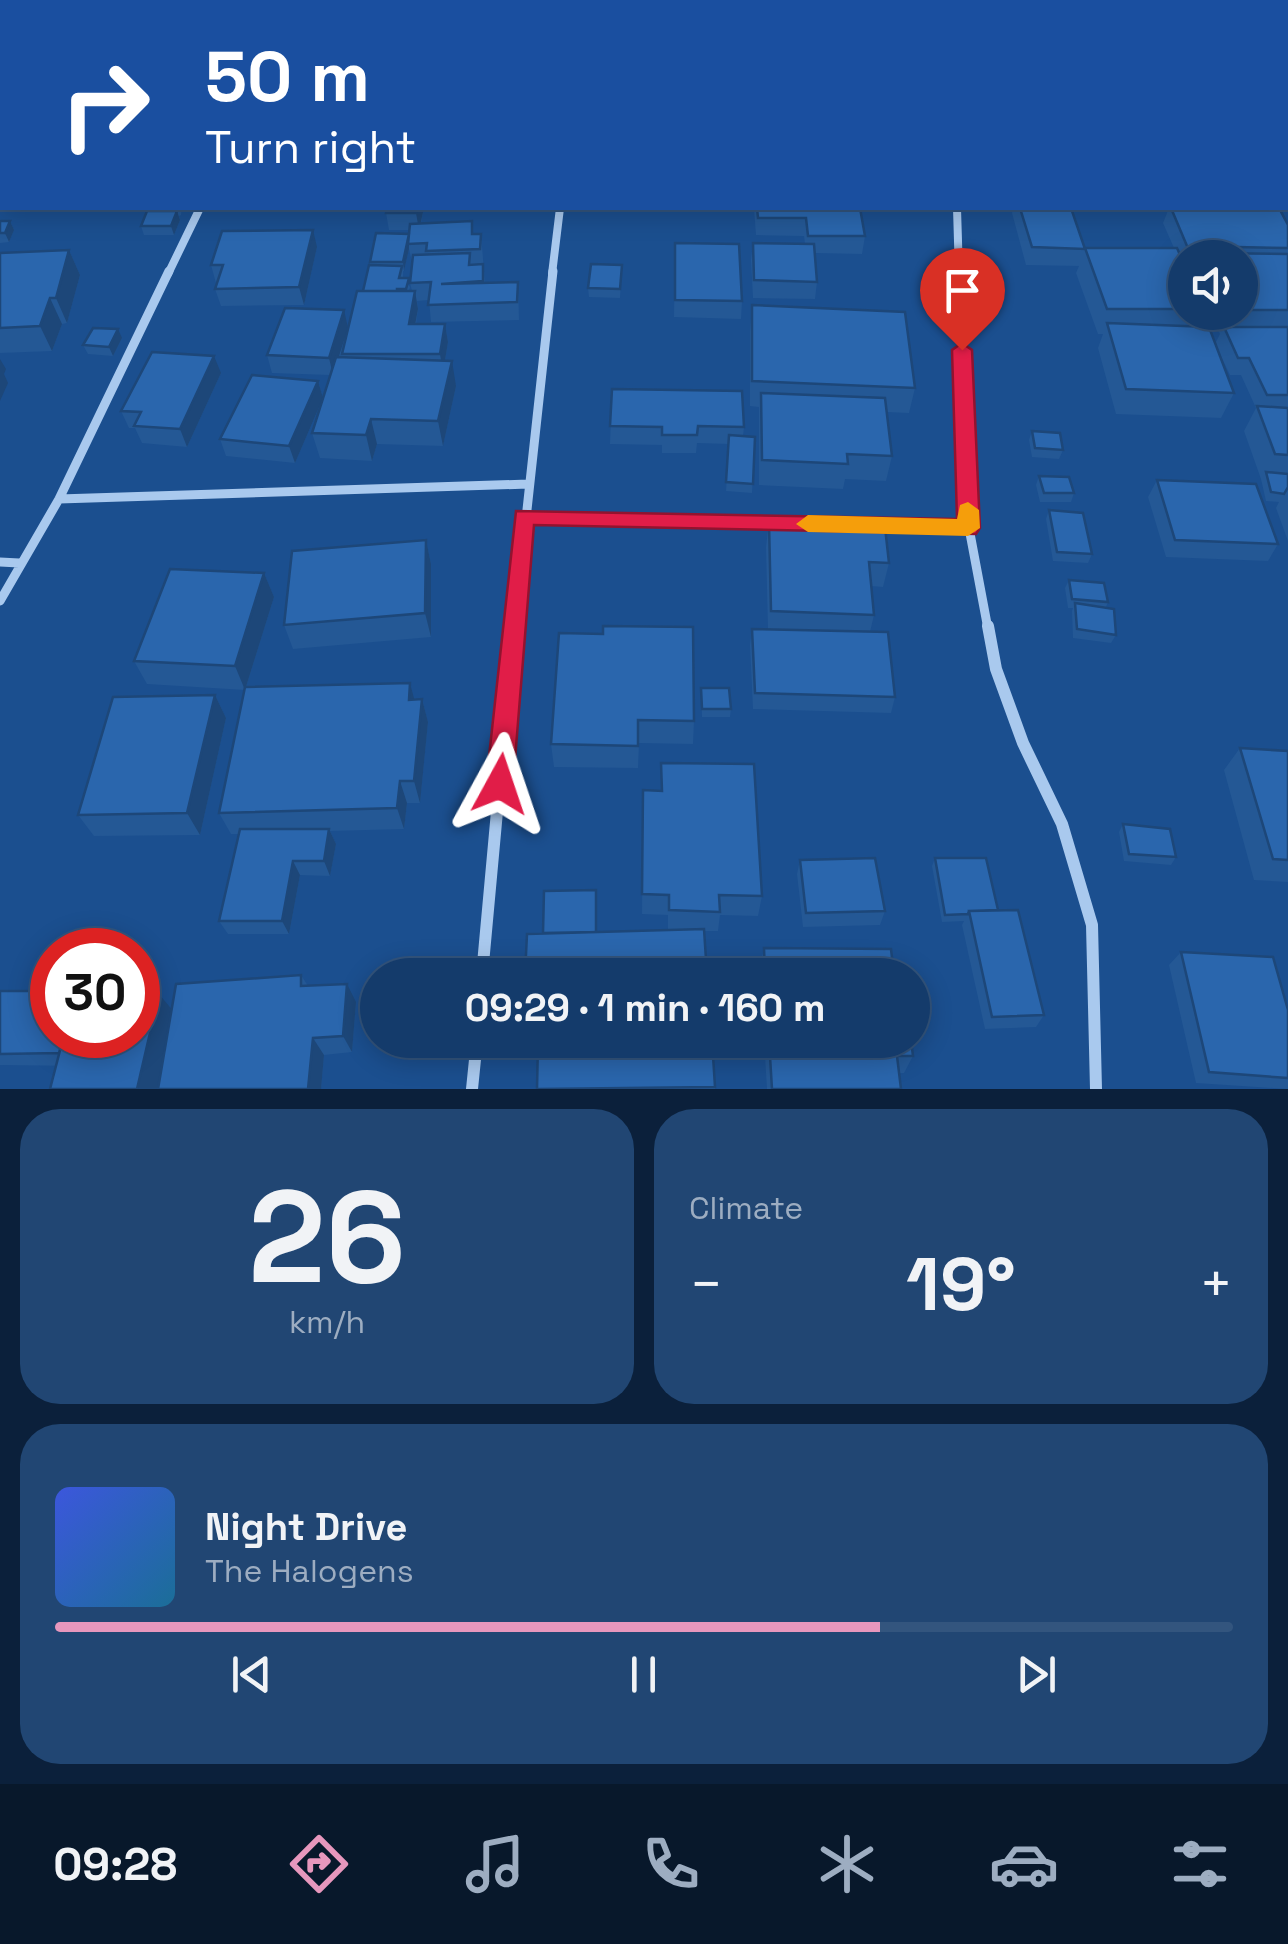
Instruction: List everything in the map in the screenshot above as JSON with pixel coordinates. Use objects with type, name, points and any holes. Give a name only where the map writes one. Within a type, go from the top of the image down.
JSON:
[{"type":"street","points":[[0,601],[19,562],[60,500],[199,210]]},
{"type":"street","points":[[484,958],[524,517],[560,210]]},
{"type":"street","points":[[957,210],[968,528],[996,668],[1023,743],[1062,824],[1092,924],[1096,1089]]},
{"type":"street","points":[[60,500],[528,484]]},
{"type":"street","points":[[524,517],[968,528]]},
{"type":"street","points":[[0,562],[19,562]]},
{"type":"street","points":[[472,1089],[475,1058]]},
{"type":"building","points":[[387,210],[417,210],[416,213],[386,213]]},
{"type":"building","points":[[757,210],[860,210],[865,236],[808,236],[806,218],[758,218]]},
{"type":"building","points":[[1021,210],[1072,210],[1085,249],[1032,247]]},
{"type":"building","points":[[1172,210],[1280,210],[1288,225],[1288,248],[1258,247],[1258,240],[1184,240]]},
{"type":"building","points":[[147,211],[177,211],[171,226],[141,226]]},
{"type":"building","points":[[0,221],[10,221],[5,233],[0,233]]},
{"type":"building","points":[[472,221],[472,234],[481,234],[480,249],[426,251],[427,243],[408,244],[410,224]]},
{"type":"building","points":[[313,230],[299,287],[215,289],[223,265],[211,265],[222,231]]},
{"type":"building","points":[[376,233],[409,234],[403,262],[370,262]]},
{"type":"building","points":[[675,243],[739,244],[742,301],[675,300]]},
{"type":"building","points":[[753,243],[814,244],[817,282],[754,280]]},
{"type":"building","points":[[1085,248],[1168,248],[1168,309],[1107,309]]},
{"type":"building","points":[[69,250],[56,298],[50,298],[40,326],[0,328],[0,253]]},
{"type":"building","points":[[470,253],[469,265],[483,264],[483,281],[441,284],[518,282],[517,302],[428,305],[431,282],[410,283],[413,255]]},
{"type":"building","points":[[1258,254],[1288,254],[1288,310],[1258,310]]},
{"type":"building","points":[[591,264],[622,265],[620,289],[588,288]]},
{"type":"building","points":[[369,265],[402,266],[399,278],[409,278],[406,289],[363,291]]},
{"type":"building","points":[[357,291],[415,291],[409,324],[445,324],[440,354],[342,354]]},
{"type":"building","points":[[752,305],[905,312],[915,388],[752,381]]},
{"type":"building","points":[[285,308],[344,310],[329,358],[267,355]]},
{"type":"building","points":[[1107,323],[1210,330],[1234,393],[1126,389]]},
{"type":"building","points":[[1288,327],[1288,395],[1267,395],[1249,358],[1238,358],[1225,330]]},
{"type":"building","points":[[93,328],[118,329],[109,347],[83,345]]},
{"type":"building","points":[[152,352],[214,356],[180,429],[134,426],[141,412],[121,411]]},
{"type":"building","points":[[336,357],[452,361],[438,421],[371,419],[366,435],[312,433]]},
{"type":"building","points":[[252,375],[318,381],[289,446],[220,439]]},
{"type":"building","points":[[612,389],[742,391],[744,427],[698,426],[697,435],[662,435],[662,427],[610,426]]},
{"type":"building","points":[[761,393],[885,398],[892,456],[847,454],[848,464],[762,460]]},
{"type":"building","points":[[1257,406],[1288,408],[1288,455],[1275,454]]},
{"type":"building","points":[[1032,431],[1060,433],[1063,450],[1035,448]]},
{"type":"building","points":[[729,435],[755,437],[753,484],[726,482]]},
{"type":"building","points":[[1266,472],[1288,474],[1284,494],[1271,492]]},
{"type":"building","points":[[1039,476],[1069,477],[1074,493],[1044,493]]},
{"type":"building","points":[[1157,480],[1256,484],[1278,544],[1175,540]]},
{"type":"building","points":[[1049,510],[1083,513],[1092,554],[1057,552]]},
{"type":"building","points":[[769,522],[885,527],[889,563],[869,562],[874,615],[771,611]]},
{"type":"building","points":[[426,540],[425,613],[284,625],[292,551]]},
{"type":"building","points":[[170,569],[264,573],[235,666],[134,661]]},
{"type":"building","points":[[1069,580],[1104,583],[1108,602],[1072,599]]},
{"type":"building","points":[[1075,603],[1114,609],[1116,635],[1077,629]]},
{"type":"building","points":[[603,626],[693,627],[694,721],[638,720],[638,746],[551,744],[559,633],[603,634]]},
{"type":"building","points":[[752,629],[888,632],[895,697],[755,693]]},
{"type":"building","points":[[410,683],[409,700],[422,699],[414,781],[400,781],[397,808],[219,813],[245,687]]},
{"type":"building","points":[[701,688],[729,688],[731,709],[702,709]]},
{"type":"building","points":[[215,695],[187,813],[78,815],[113,697]]},
{"type":"building","points":[[1240,748],[1288,751],[1288,860],[1273,859]]},
{"type":"building","points":[[661,763],[754,764],[762,896],[719,895],[720,912],[669,910],[669,895],[642,894],[643,790],[662,791]]},
{"type":"building","points":[[1123,824],[1170,829],[1176,857],[1129,854]]},
{"type":"building","points":[[240,829],[329,829],[324,861],[293,861],[282,921],[219,921]]},
{"type":"building","points":[[875,858],[885,911],[806,913],[800,860]]},
{"type":"building","points":[[935,858],[986,858],[998,910],[945,915]]},
{"type":"building","points":[[596,890],[596,932],[543,933],[544,891]]},
{"type":"building","points":[[1018,910],[1044,1015],[992,1017],[969,911]]},
{"type":"building","points":[[704,929],[706,958],[526,958],[527,934]]},
{"type":"building","points":[[764,948],[891,949],[892,958],[764,958]]},
{"type":"building","points":[[1181,952],[1273,957],[1288,1010],[1288,1078],[1209,1072]]},
{"type":"building","points":[[301,975],[301,986],[347,984],[343,1036],[313,1038],[308,1089],[158,1089],[176,984]]},
{"type":"building","points":[[0,991],[30,991],[30,1053],[0,1054]]},
{"type":"building","points":[[58,1058],[144,1058],[137,1089],[50,1089]]},
{"type":"building","points":[[538,1058],[713,1058],[715,1087],[537,1089]]},
{"type":"building","points":[[770,1058],[897,1058],[901,1089],[772,1089]]},
{"type":"slow traffic","points":[[808,524],[968,528],[968,510]]},
{"type":"route","points":[[500,784],[524,517],[968,528],[962,350]]}]
